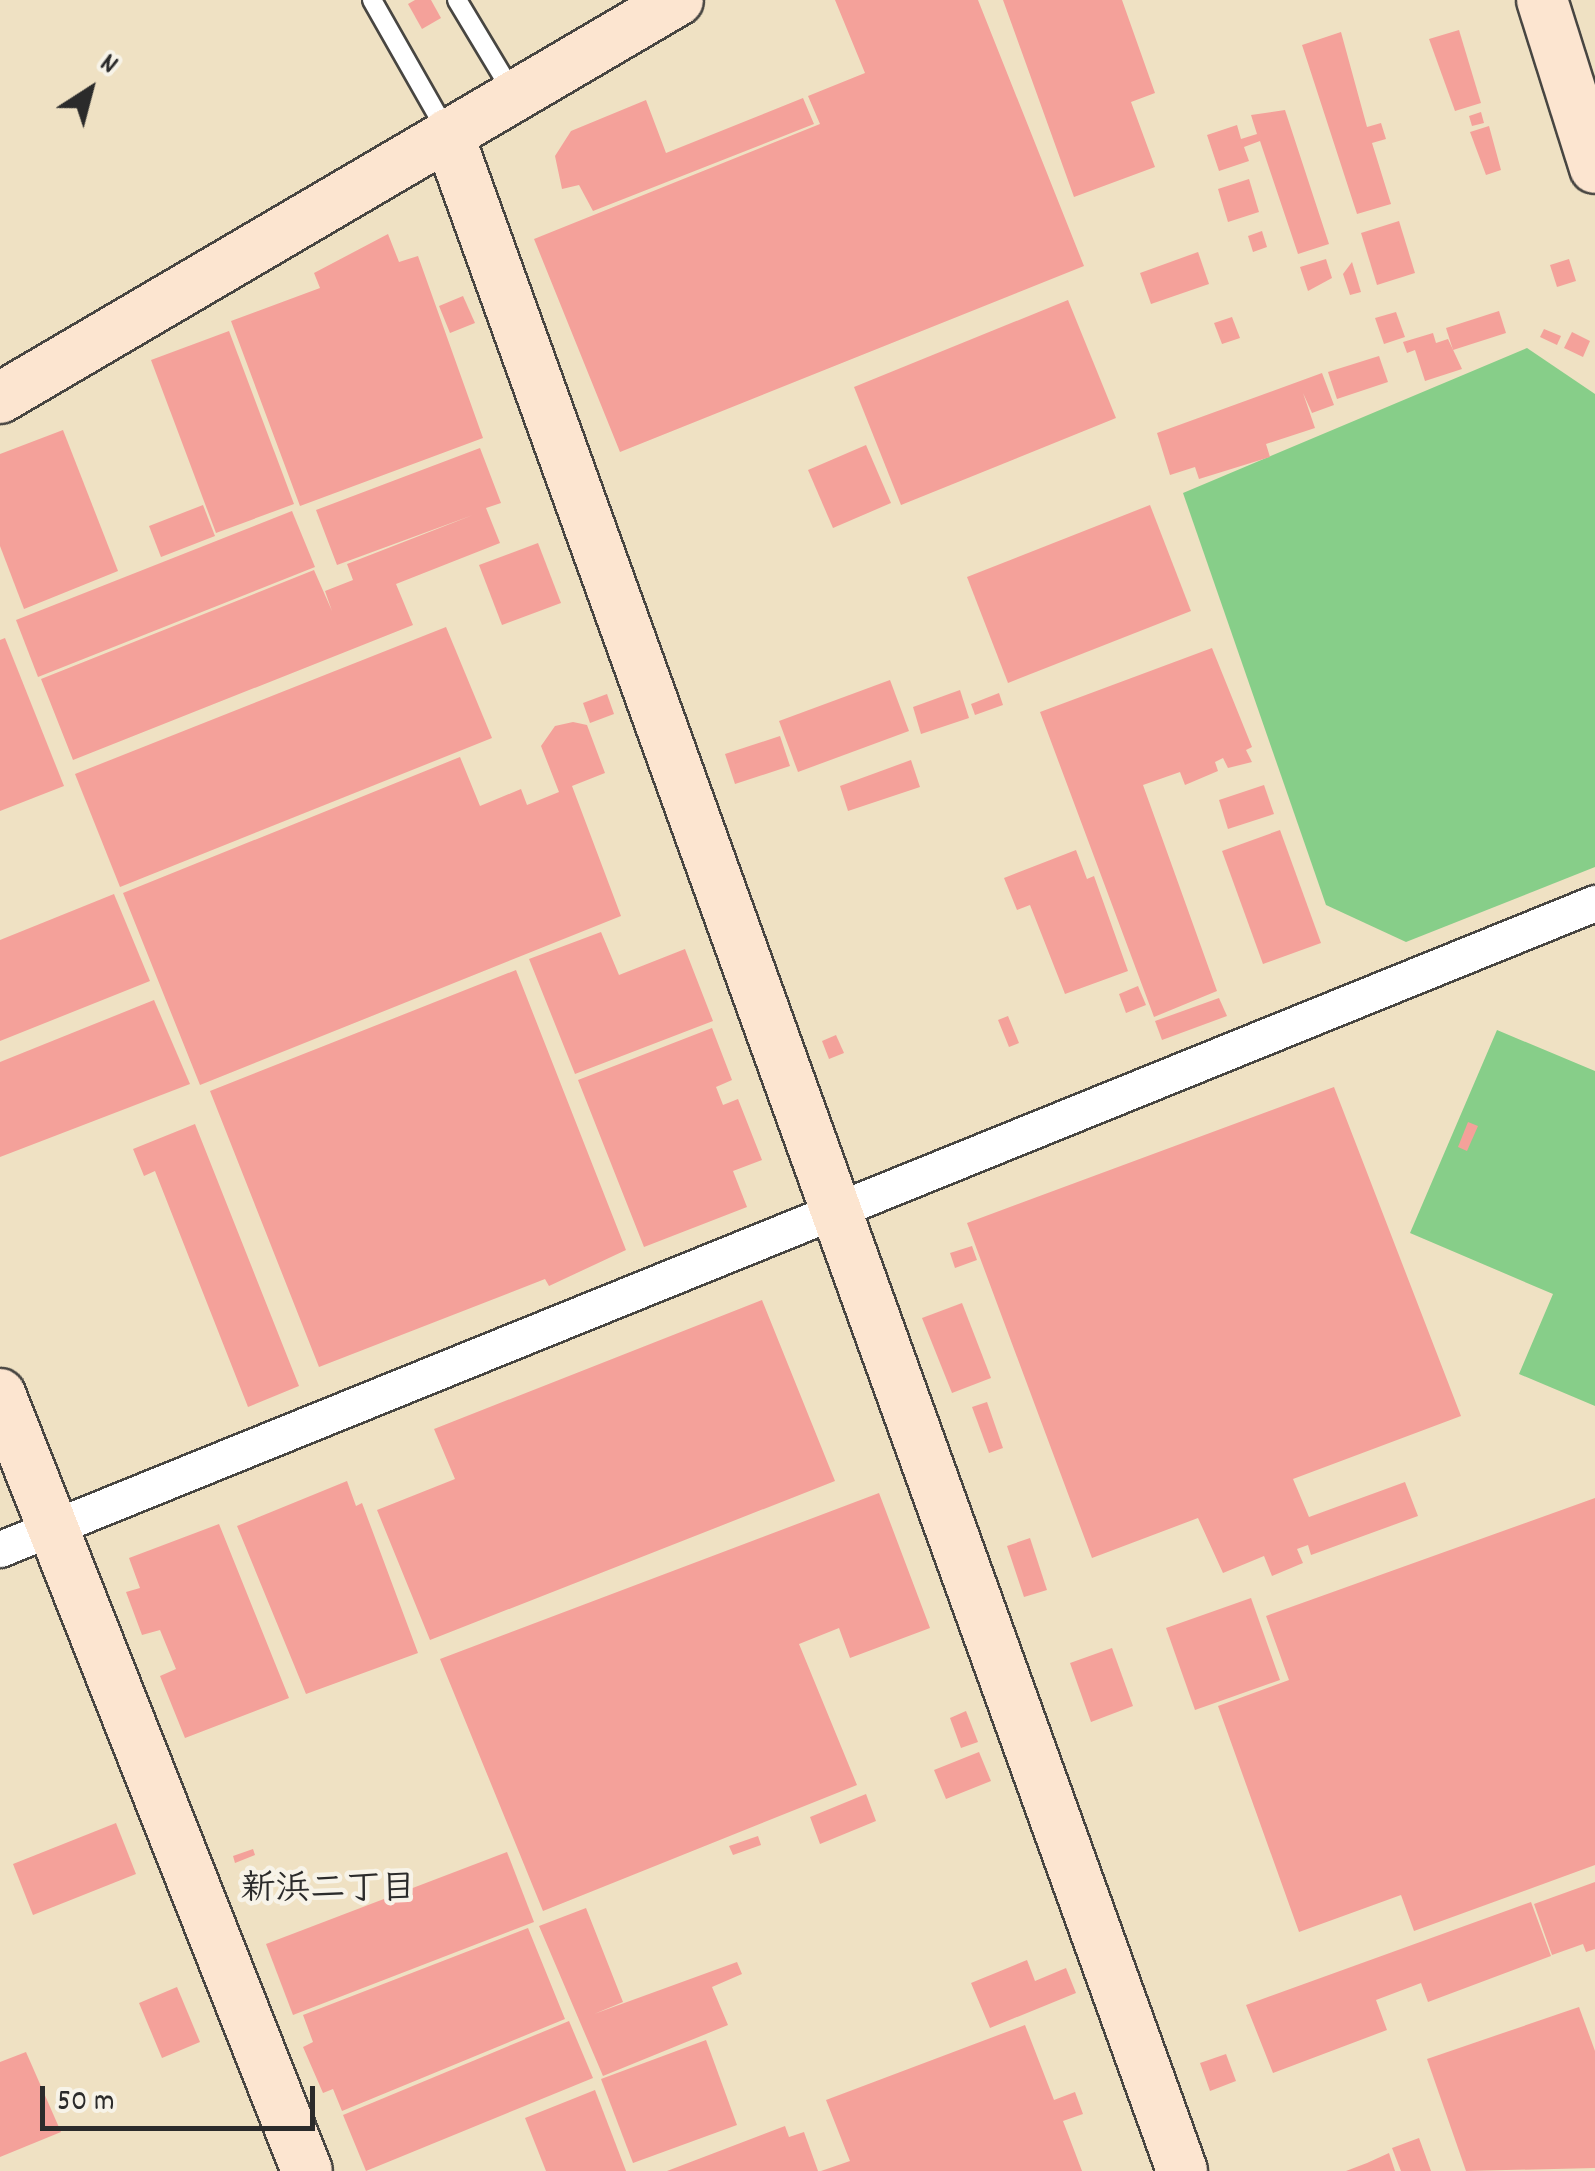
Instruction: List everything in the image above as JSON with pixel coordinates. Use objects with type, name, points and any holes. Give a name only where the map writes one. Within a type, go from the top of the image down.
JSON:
[{"type":"street","points":[[0,398],[678,0]]},
{"type":"street","points":[[1542,0],[1595,168]]},
{"type":"street","points":[[448,134],[1182,2171]]},
{"type":"street","points":[[0,1549],[835,1216],[1595,903]]},
{"type":"street","points":[[0,1394],[307,2171]]},
{"type":"lane","points":[[372,0],[448,134]]},
{"type":"lane","points":[[457,0],[514,95]]},
{"type":"green space","points":[[1527,348],[1595,394],[1595,867],[1406,942],[1326,905],[1183,493]]},
{"type":"green space","points":[[1497,1030],[1595,1071],[1595,1406],[1519,1374],[1553,1294],[1410,1233]]},
{"type":"building","points":[[431,0],[441,18],[422,29],[408,4]]},
{"type":"building","points":[[835,0],[978,0],[1084,266],[620,452],[534,239],[820,124],[808,96],[865,73]]},
{"type":"building","points":[[1003,0],[1122,0],[1155,93],[1131,102],[1155,167],[1074,197]]},
{"type":"building","points":[[1459,30],[1481,103],[1455,111],[1429,39]]},
{"type":"building","points":[[1341,32],[1367,127],[1381,123],[1386,139],[1372,143],[1391,204],[1357,214],[1302,45]]},
{"type":"building","points":[[803,98],[814,124],[593,211],[579,185],[562,189],[555,156],[571,131],[646,100],[666,153]]},
{"type":"building","points":[[1285,110],[1329,244],[1298,254],[1260,141],[1244,147],[1249,161],[1219,171],[1207,135],[1237,125],[1241,139],[1257,134],[1251,115]]},
{"type":"building","points":[[1481,112],[1484,123],[1472,126],[1469,116]]},
{"type":"building","points":[[1489,126],[1501,170],[1486,175],[1470,132]]},
{"type":"building","points":[[1249,179],[1259,212],[1228,222],[1218,189]]},
{"type":"building","points":[[1399,221],[1415,273],[1377,285],[1361,233]]},
{"type":"building","points":[[1262,231],[1267,247],[1253,252],[1248,236]]},
{"type":"building","points":[[388,234],[399,262],[418,256],[483,438],[300,506],[231,321],[320,288],[314,273]]},
{"type":"building","points":[[1198,252],[1209,284],[1151,304],[1140,273]]},
{"type":"building","points":[[1326,259],[1332,278],[1308,291],[1300,267]]},
{"type":"building","points":[[1569,259],[1576,281],[1557,287],[1550,265]]},
{"type":"building","points":[[1352,262],[1361,292],[1350,295],[1343,274]]},
{"type":"building","points":[[463,296],[475,323],[450,333],[439,306]]},
{"type":"building","points":[[1068,300],[1116,418],[901,505],[854,387]]},
{"type":"building","points":[[1499,311],[1506,333],[1453,350],[1446,328]]},
{"type":"building","points":[[1396,312],[1405,337],[1384,344],[1375,318]]},
{"type":"building","points":[[1232,317],[1240,338],[1222,344],[1214,323]]},
{"type":"building","points":[[1544,329],[1561,336],[1557,345],[1540,337]]},
{"type":"building","points":[[229,331],[294,504],[216,533],[151,360]]},
{"type":"building","points":[[1572,332],[1590,341],[1583,357],[1564,348]]},
{"type":"building","points":[[1433,333],[1436,343],[1448,339],[1462,369],[1425,381],[1415,350],[1407,353],[1403,342]]},
{"type":"building","points":[[1379,356],[1388,382],[1337,399],[1328,372]]},
{"type":"building","points":[[1322,373],[1334,405],[1312,413],[1303,393],[1315,428],[1266,444],[1270,457],[1199,479],[1195,467],[1170,475],[1157,433]]},
{"type":"building","points":[[63,430],[118,571],[24,609],[0,546],[0,454]]},
{"type":"building","points":[[866,445],[891,503],[833,528],[808,470]]},
{"type":"building","points":[[480,448],[501,503],[486,508],[500,543],[396,584],[413,625],[73,760],[41,679],[314,570],[332,611],[325,591],[353,580],[347,564],[473,515],[337,565],[316,510]]},
{"type":"building","points":[[203,505],[215,536],[161,557],[149,526]]},
{"type":"building","points":[[1150,505],[1191,611],[1008,683],[967,577]]},
{"type":"building","points":[[292,511],[315,567],[38,677],[16,620]]},
{"type":"building","points":[[538,543],[561,603],[502,625],[479,565]]},
{"type":"building","points":[[446,627],[492,738],[120,887],[75,774]]},
{"type":"building","points":[[5,638],[64,786],[0,811],[0,640]]},
{"type":"building","points":[[1212,648],[1252,747],[1246,750],[1252,762],[1228,768],[1223,758],[1215,762],[1218,771],[1185,785],[1180,772],[1143,785],[1217,991],[1154,1017],[1040,712]]},
{"type":"building","points":[[890,680],[909,731],[798,772],[779,721]]},
{"type":"building","points":[[960,690],[969,718],[921,734],[913,707]]},
{"type":"building","points":[[999,693],[1003,705],[975,715],[971,704]]},
{"type":"building","points":[[607,694],[614,714],[590,723],[583,703]]},
{"type":"building","points":[[573,722],[587,725],[605,773],[572,786],[621,916],[200,1085],[123,893],[460,757],[480,806],[521,789],[527,805],[559,792],[541,746],[555,726]]},
{"type":"building","points":[[780,736],[790,766],[735,784],[725,754]]},
{"type":"building","points":[[911,760],[920,787],[848,811],[840,786]]},
{"type":"building","points":[[1264,785],[1274,814],[1228,829],[1219,800]]},
{"type":"building","points":[[1280,830],[1321,943],[1263,964],[1222,851]]},
{"type":"building","points":[[1076,850],[1087,879],[1094,876],[1128,971],[1065,994],[1030,905],[1017,910],[1004,878]]},
{"type":"building","points":[[114,894],[150,981],[0,1041],[0,940]]},
{"type":"building","points":[[601,932],[619,975],[685,949],[713,1021],[575,1074],[529,959]]},
{"type":"building","points":[[516,970],[626,1250],[549,1286],[545,1279],[319,1367],[210,1091]]},
{"type":"building","points":[[1138,986],[1146,1005],[1126,1013],[1119,994]]},
{"type":"building","points":[[1219,998],[1227,1016],[1162,1040],[1155,1021]]},
{"type":"building","points":[[154,1000],[190,1084],[0,1157],[0,1062]]},
{"type":"building","points":[[1008,1016],[1019,1043],[1009,1047],[998,1020]]},
{"type":"building","points":[[712,1028],[732,1080],[716,1087],[723,1105],[738,1099],[762,1160],[733,1171],[747,1207],[644,1247],[578,1080]]},
{"type":"building","points":[[836,1035],[844,1053],[829,1059],[822,1041]]},
{"type":"building","points":[[1334,1087],[1461,1416],[1293,1479],[1309,1517],[1405,1482],[1418,1516],[1311,1555],[1308,1545],[1297,1549],[1303,1563],[1272,1576],[1264,1556],[1223,1573],[1198,1518],[1092,1558],[967,1223]]},
{"type":"building","points":[[1468,1122],[1478,1126],[1467,1151],[1458,1147]]},
{"type":"building","points":[[195,1124],[299,1386],[248,1407],[155,1171],[144,1176],[133,1149]]},
{"type":"building","points":[[972,1246],[977,1260],[955,1268],[950,1253]]},
{"type":"building","points":[[762,1300],[835,1481],[430,1640],[377,1510],[455,1479],[434,1429]]},
{"type":"building","points":[[962,1303],[991,1378],[952,1393],[922,1318]]},
{"type":"building","points":[[987,1402],[1003,1448],[989,1453],[972,1407]]},
{"type":"building","points":[[347,1481],[356,1506],[362,1503],[418,1653],[306,1694],[237,1526]]},
{"type":"building","points":[[879,1493],[930,1628],[850,1658],[839,1628],[799,1644],[857,1785],[543,1911],[440,1659]]},
{"type":"building","points":[[1595,1498],[1595,1865],[1414,1931],[1401,1895],[1299,1932],[1218,1706],[1289,1680],[1266,1616]]},
{"type":"building","points":[[219,1524],[289,1698],[185,1738],[160,1676],[176,1669],[160,1630],[142,1635],[126,1592],[140,1588],[129,1558]]},
{"type":"building","points":[[1030,1538],[1047,1590],[1024,1597],[1007,1546]]},
{"type":"building","points":[[1251,1598],[1280,1680],[1195,1710],[1166,1628]]},
{"type":"building","points":[[1112,1648],[1133,1706],[1091,1722],[1070,1663]]},
{"type":"building","points":[[966,1711],[978,1742],[961,1748],[950,1718]]},
{"type":"building","points":[[979,1752],[991,1781],[946,1799],[934,1770]]},
{"type":"building","points":[[866,1794],[876,1821],[820,1844],[810,1817]]},
{"type":"building","points":[[116,1823],[136,1874],[33,1915],[13,1864]]},
{"type":"building","points":[[758,1836],[761,1845],[733,1855],[729,1846]]},
{"type":"building","points":[[253,1849],[255,1855],[235,1863],[233,1856]]},
{"type":"building","points":[[507,1852],[534,1922],[293,2015],[266,1944]]},
{"type":"building","points":[[1595,1882],[1595,1949],[1586,1952],[1583,1944],[1552,1955],[1534,1904]]},
{"type":"building","points":[[1531,1902],[1551,1956],[1428,2002],[1421,1983],[1376,2000],[1387,2030],[1273,2073],[1246,2005]]},
{"type":"building","points":[[586,1908],[623,2002],[594,2014],[737,1962],[742,1974],[712,1987],[728,2025],[603,2076],[539,1926]]},
{"type":"building","points":[[528,1928],[565,2019],[342,2111],[333,2089],[323,2093],[303,2047],[313,2042],[303,2015]]},
{"type":"building","points":[[1027,1960],[1035,1981],[1066,1968],[1076,1993],[990,2028],[971,1983]]},
{"type":"building","points":[[177,1987],[200,2042],[162,2058],[139,2003]]},
{"type":"building","points":[[1579,2007],[1595,2051],[1595,2168],[1466,2171],[1427,2059]]},
{"type":"building","points":[[569,2021],[593,2078],[366,2171],[343,2115]]},
{"type":"building","points":[[1025,2025],[1054,2100],[1075,2092],[1083,2114],[1063,2121],[1082,2171],[821,2171],[850,2161],[826,2100]]},
{"type":"building","points":[[706,2040],[737,2125],[633,2163],[601,2079]]},
{"type":"building","points":[[26,2052],[61,2132],[0,2157],[0,2062]]},
{"type":"building","points":[[1226,2054],[1236,2081],[1210,2091],[1200,2063]]},
{"type":"building","points":[[595,2090],[626,2171],[546,2171],[525,2118]]},
{"type":"building","points":[[785,2126],[789,2137],[804,2132],[818,2171],[667,2171]]},
{"type":"building","points":[[1419,2138],[1431,2171],[1401,2171],[1392,2148]]},
{"type":"building","points":[[1389,2153],[1395,2171],[1346,2171],[1367,2163]]},
{"type":"district","name":"新浜二丁目","points":[[328,1891]]}]
